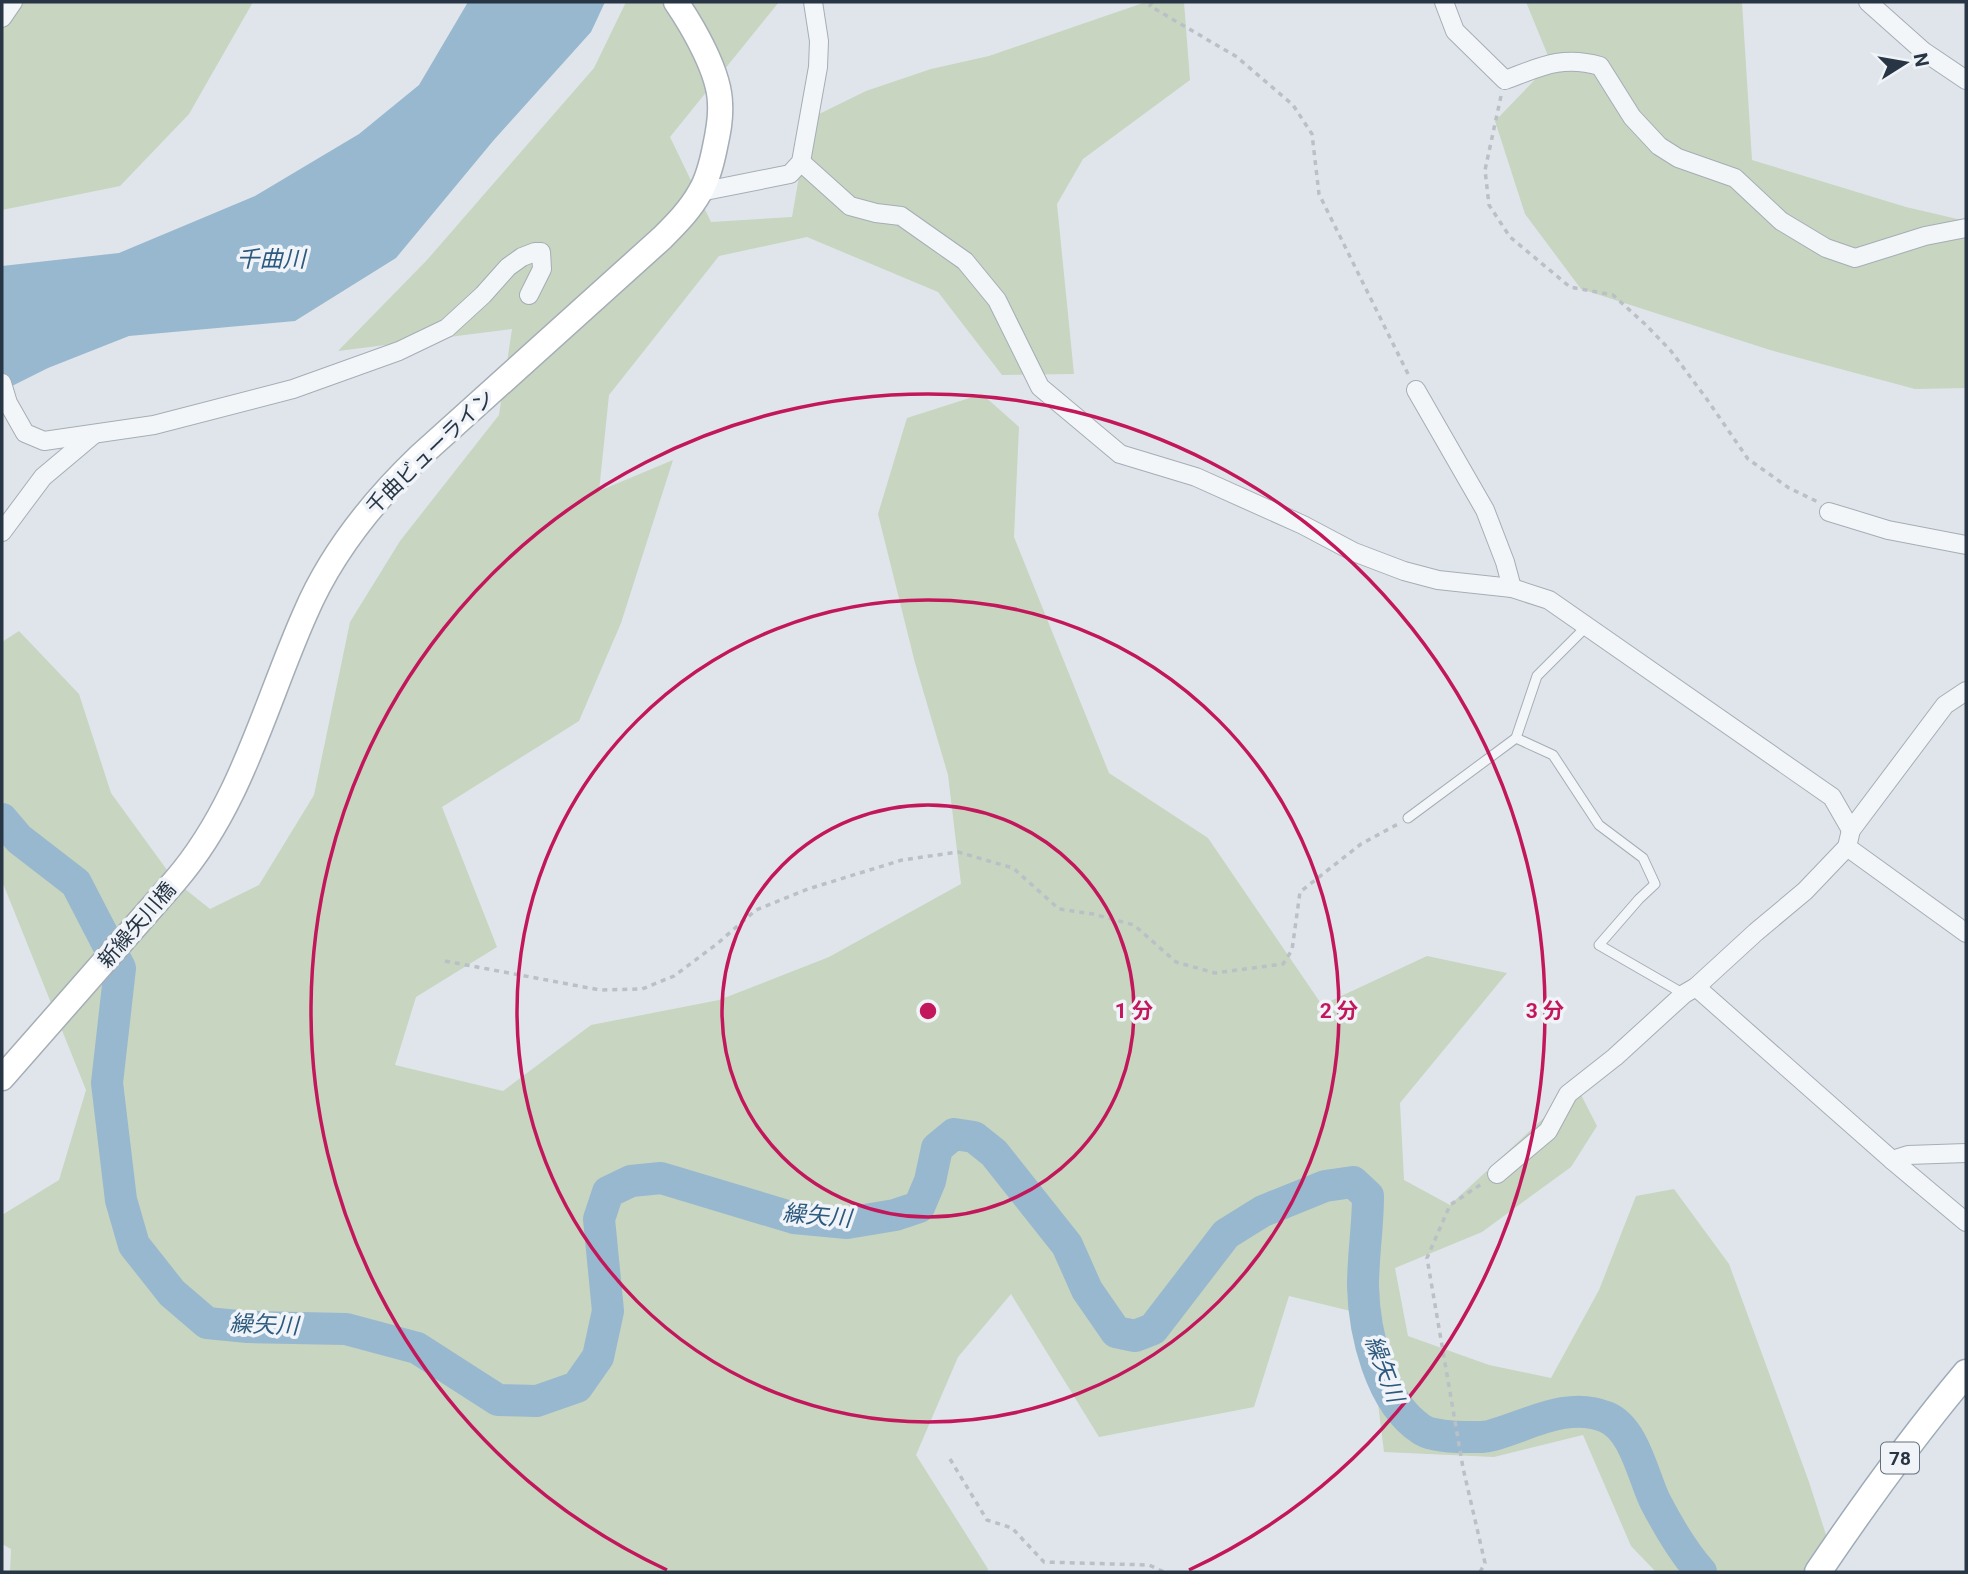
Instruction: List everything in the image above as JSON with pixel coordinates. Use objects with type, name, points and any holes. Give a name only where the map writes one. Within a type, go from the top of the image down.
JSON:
[{"type":"main road","name":"78","points":[[1818,1572],[1936,1409],[1966,1373]]},
{"type":"street","points":[[2,18],[13,2]]},
{"type":"street","name":"千曲ビューライン","points":[[184,871],[225,806],[247,759],[305,612],[331,563],[360,522],[393,482],[420,456],[662,238],[684,215],[700,192],[712,163],[719,127],[720,102],[715,79],[701,44],[676,2]]},
{"type":"street","points":[[700,192],[790,174],[801,162],[820,41],[813,2]]},
{"type":"street","points":[[1444,2],[1455,31],[1505,80],[1551,63],[1582,60],[1600,66],[1632,117],[1659,146],[1678,158],[1735,178],[1782,221],[1826,248],[1855,258],[1925,236],[1966,228]]},
{"type":"street","points":[[1868,2],[1923,51],[1966,80]]},
{"type":"street","points":[[801,162],[850,206],[901,216],[965,261],[997,300],[1040,387],[1120,454],[1196,477],[1303,525],[1354,552],[1404,571],[1438,580],[1512,588],[1549,600],[1832,797],[1849,838],[1966,933]]},
{"type":"street","points":[[2,383],[8,403],[25,433],[44,441],[153,425],[293,389],[399,351],[447,328],[484,295],[508,267],[522,257],[541,252],[542,270],[529,295]]},
{"type":"street","points":[[1416,390],[1485,510],[1512,588]]},
{"type":"street","points":[[2,532],[43,477],[93,435]]},
{"type":"street","points":[[1829,512],[1888,530],[1966,545]]},
{"type":"street","points":[[1497,1174],[1548,1130],[1568,1094],[1615,1057],[1805,891],[1849,838],[1945,705],[1966,691]]},
{"type":"street","name":"新繰矢川橋","points":[[2,1078],[184,871]]},
{"type":"street","points":[[1690,990],[1966,1222]]},
{"type":"street","points":[[1892,1160],[1908,1155],[1966,1153]]},
{"type":"lane","points":[[1409,818],[1517,738],[1537,676],[1586,627]]},
{"type":"lane","points":[[1517,738],[1553,755],[1599,824],[1643,858],[1655,884],[1599,945],[1690,990]]},
{"type":"path","points":[[1152,2],[1150,6],[1237,57],[1293,105],[1312,134],[1319,194],[1416,390]]},
{"type":"path","points":[[1505,80],[1485,170],[1489,205],[1510,237],[1570,287],[1613,295],[1671,351],[1748,459],[1789,488],[1819,502],[1829,512]]},
{"type":"path","points":[[445,961],[600,990],[642,989],[674,976],[718,943],[756,909],[808,889],[902,860],[958,852],[1013,868],[1059,909],[1093,914],[1134,925],[1176,962],[1215,973],[1283,964],[1292,950],[1300,892],[1361,844],[1409,818]]},
{"type":"path","points":[[1480,1572],[1485,1563],[1463,1468],[1427,1258],[1450,1205],[1497,1174]]},
{"type":"path","points":[[950,1458],[987,1520],[1012,1528],[1044,1562],[1149,1565],[1164,1572]]},
{"type":"green space","points":[[2,2],[253,2],[189,114],[120,186],[2,210]]},
{"type":"green space","points":[[626,2],[779,2],[670,137],[711,222],[792,217],[809,119],[866,91],[931,69],[989,56],[1146,2],[1184,2],[1190,80],[1083,159],[1057,204],[1074,374],[1002,375],[938,292],[807,237],[719,256],[609,395],[599,491],[673,460],[621,623],[579,721],[442,807],[497,947],[416,997],[395,1065],[503,1091],[591,1025],[719,1000],[829,957],[961,884],[948,775],[915,663],[878,514],[907,418],[982,394],[1019,427],[1014,537],[1109,773],[1208,838],[1322,1005],[1427,956],[1507,973],[1400,1103],[1404,1180],[1450,1205],[1577,1087],[1597,1126],[1571,1167],[1482,1232],[1395,1268],[1408,1336],[1489,1365],[1551,1378],[1599,1290],[1636,1196],[1674,1189],[1729,1264],[1809,1482],[1838,1572],[1656,1572],[1631,1546],[1583,1435],[1494,1457],[1384,1452],[1367,1315],[1289,1296],[1254,1407],[1099,1437],[1011,1294],[958,1357],[916,1455],[988,1569],[987,1572],[10,1572],[11,1549],[2,1544],[2,1215],[59,1180],[86,1090],[2,881],[2,642],[19,631],[79,694],[111,793],[175,881],[210,909],[259,885],[314,795],[350,622],[400,541],[499,415],[512,329],[338,351],[427,260],[594,68]]},
{"type":"green space","points":[[1526,2],[1742,2],[1752,160],[1906,207],[1966,221],[1966,388],[1915,389],[1770,350],[1581,289],[1525,214],[1495,121],[1551,63]]},
{"type":"water","name":"千曲川","points":[[468,2],[605,2],[591,32],[493,141],[396,258],[295,321],[129,336],[48,368],[2,391],[2,266],[119,253],[255,196],[359,134],[419,85]]},
{"type":"waterway","name":"繰矢川","points":[[2,819],[19,839],[76,883],[120,968],[107,1083],[121,1200],[134,1245],[172,1293],[207,1323],[248,1327],[346,1329],[417,1348],[498,1400],[537,1401],[577,1387],[598,1357],[608,1311],[599,1219],[608,1192],[631,1181],[661,1178],[794,1218],[847,1223],[895,1215],[919,1207],[930,1181],[937,1148],[954,1134],[974,1137],[994,1153],[1067,1245],[1087,1290],[1116,1332],[1135,1336],[1153,1329],[1226,1234],[1263,1211],[1325,1186],[1353,1182],[1368,1196],[1363,1286],[1371,1344],[1385,1384],[1407,1417],[1430,1433],[1477,1437],[1490,1436],[1563,1413],[1592,1413],[1606,1417],[1616,1423],[1631,1442],[1655,1501],[1682,1547],[1701,1572]]}]
